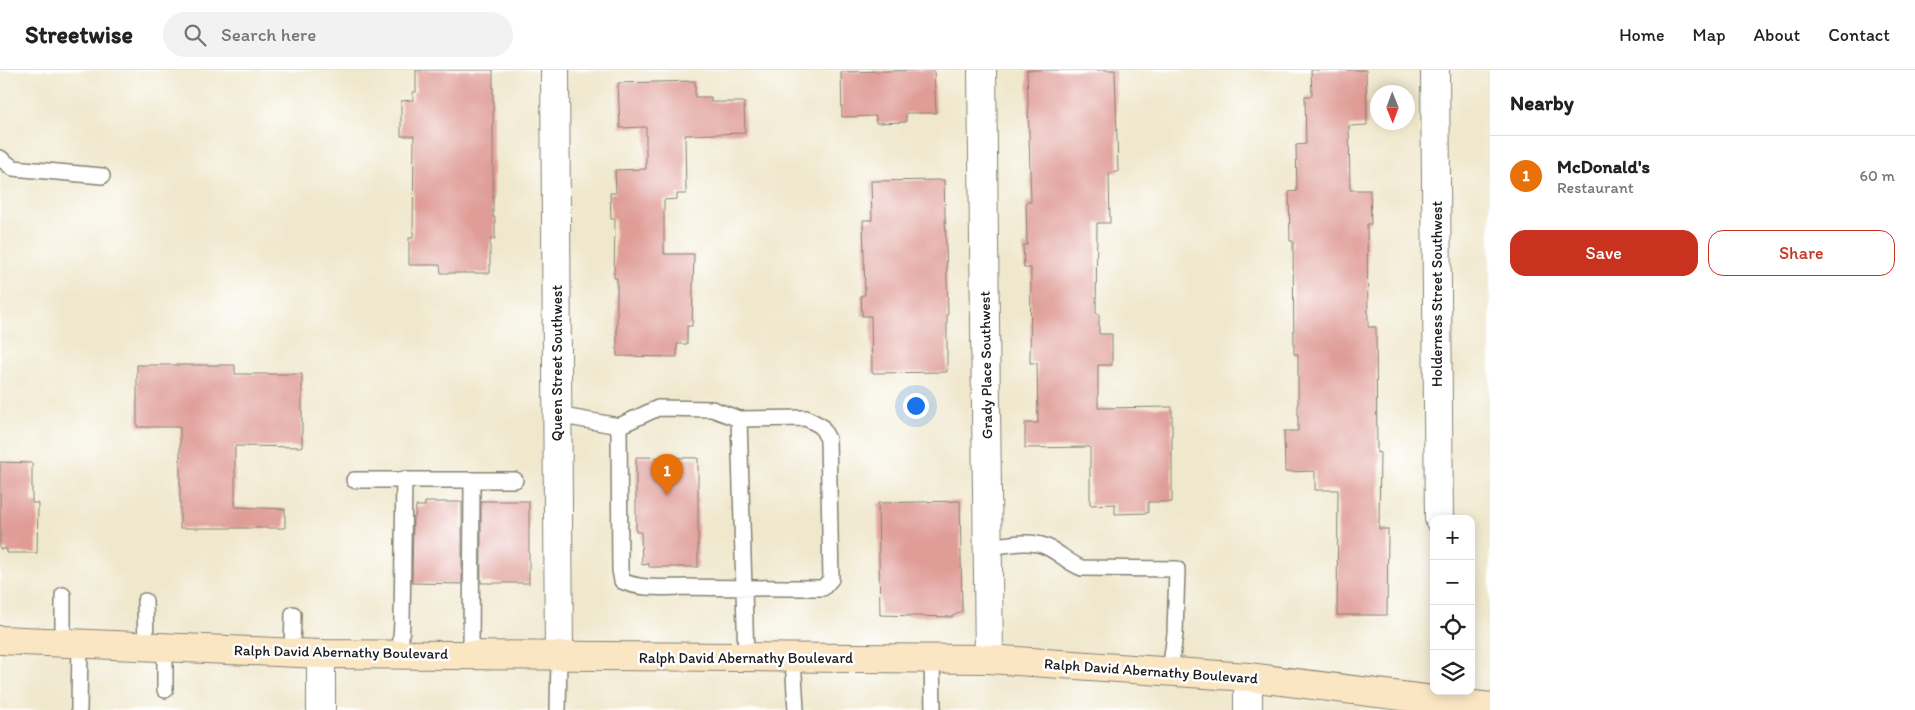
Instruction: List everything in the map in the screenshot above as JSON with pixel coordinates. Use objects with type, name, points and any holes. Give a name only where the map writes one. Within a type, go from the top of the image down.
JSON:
[{"type":"main road","name":"Ralph David Abernathy Boulevard","points":[[0,640],[321,654],[989,660],[1248,677],[1490,707]]},
{"type":"street","name":"Queen Street Southwest","points":[[555,70],[558,657]]},
{"type":"street","name":"Grady Place Southwest","points":[[982,70],[989,660]]},
{"type":"street","name":"Holderness Street Southwest","points":[[1435,70],[1439,515]]},
{"type":"street","points":[[321,654],[321,710]]},
{"type":"street","points":[[1248,677],[1248,710]]},
{"type":"lane","points":[[0,158],[13,168],[102,176]]},
{"type":"lane","points":[[557,415],[619,426],[658,408],[712,409],[739,419],[806,418],[821,426],[828,439],[831,579],[823,588],[634,587],[622,581],[620,570],[619,426]]},
{"type":"lane","points":[[739,419],[746,658]]},
{"type":"lane","points":[[400,655],[404,479]]},
{"type":"lane","points":[[354,480],[515,480]]},
{"type":"lane","points":[[471,656],[472,480]]},
{"type":"lane","points":[[988,547],[1038,544],[1048,547],[1072,564],[1082,568],[1177,568],[1175,634],[1170,672]]},
{"type":"lane","points":[[63,595],[72,643],[80,710]]},
{"type":"lane","points":[[145,601],[165,690]]},
{"type":"lane","points":[[292,652],[293,614]]},
{"type":"lane","points":[[558,657],[558,710]]},
{"type":"lane","points":[[792,658],[796,710]]},
{"type":"lane","points":[[932,659],[933,710]]},
{"type":"building","points":[[416,70],[493,70],[493,217],[495,217],[495,239],[490,239],[490,273],[441,273],[440,265],[409,265],[409,238],[413,238],[414,136],[401,136],[401,101],[413,100],[413,92],[416,92]]},
{"type":"building","points":[[934,70],[936,113],[906,113],[906,122],[876,123],[876,116],[842,117],[841,72]]},
{"type":"building","points":[[1027,70],[1115,70],[1118,172],[1109,173],[1110,223],[1097,223],[1096,314],[1099,314],[1099,334],[1112,334],[1112,365],[1098,365],[1098,408],[1172,407],[1172,502],[1148,502],[1148,513],[1115,514],[1115,504],[1090,505],[1090,447],[1025,448],[1025,423],[1038,423],[1037,363],[1030,363],[1031,268],[1024,268],[1023,245],[1027,245],[1026,202],[1031,202]]},
{"type":"building","points":[[1311,70],[1366,70],[1367,125],[1349,126],[1350,190],[1370,190],[1371,224],[1367,224],[1368,327],[1376,327],[1377,453],[1380,452],[1379,529],[1388,529],[1387,615],[1337,615],[1338,490],[1315,490],[1315,471],[1285,472],[1284,431],[1298,431],[1298,354],[1294,354],[1293,241],[1290,241],[1289,192],[1297,191],[1296,145],[1306,144],[1305,96],[1312,96]]},
{"type":"building","points":[[695,81],[695,97],[711,97],[711,102],[744,102],[745,133],[685,135],[686,194],[677,194],[677,199],[664,200],[664,254],[694,254],[692,326],[687,326],[687,344],[677,344],[677,357],[617,356],[617,278],[614,278],[615,219],[611,219],[610,193],[616,193],[615,170],[646,169],[646,127],[620,128],[618,83]]},
{"type":"building","points":[[944,180],[948,314],[947,372],[872,373],[871,316],[862,316],[861,295],[865,295],[863,220],[872,220],[871,181]]},
{"type":"building","points":[[137,365],[235,365],[235,374],[302,374],[302,447],[235,446],[235,507],[285,509],[285,528],[180,528],[180,427],[137,427]]},
{"type":"building","points":[[636,457],[698,458],[698,567],[649,567],[649,564],[642,565],[641,532],[636,532]]},
{"type":"building","points":[[0,462],[32,463],[32,503],[38,503],[37,553],[7,553],[7,549],[0,549]]},
{"type":"building","points":[[481,501],[529,501],[529,583],[481,583]]},
{"type":"building","points":[[960,501],[962,611],[951,617],[880,615],[878,503]]},
{"type":"building","points":[[425,502],[462,502],[462,584],[412,583],[413,517],[415,517],[416,506],[425,506]]},
{"type":"place","name":"McDonald's","points":[[667,495]]}]
